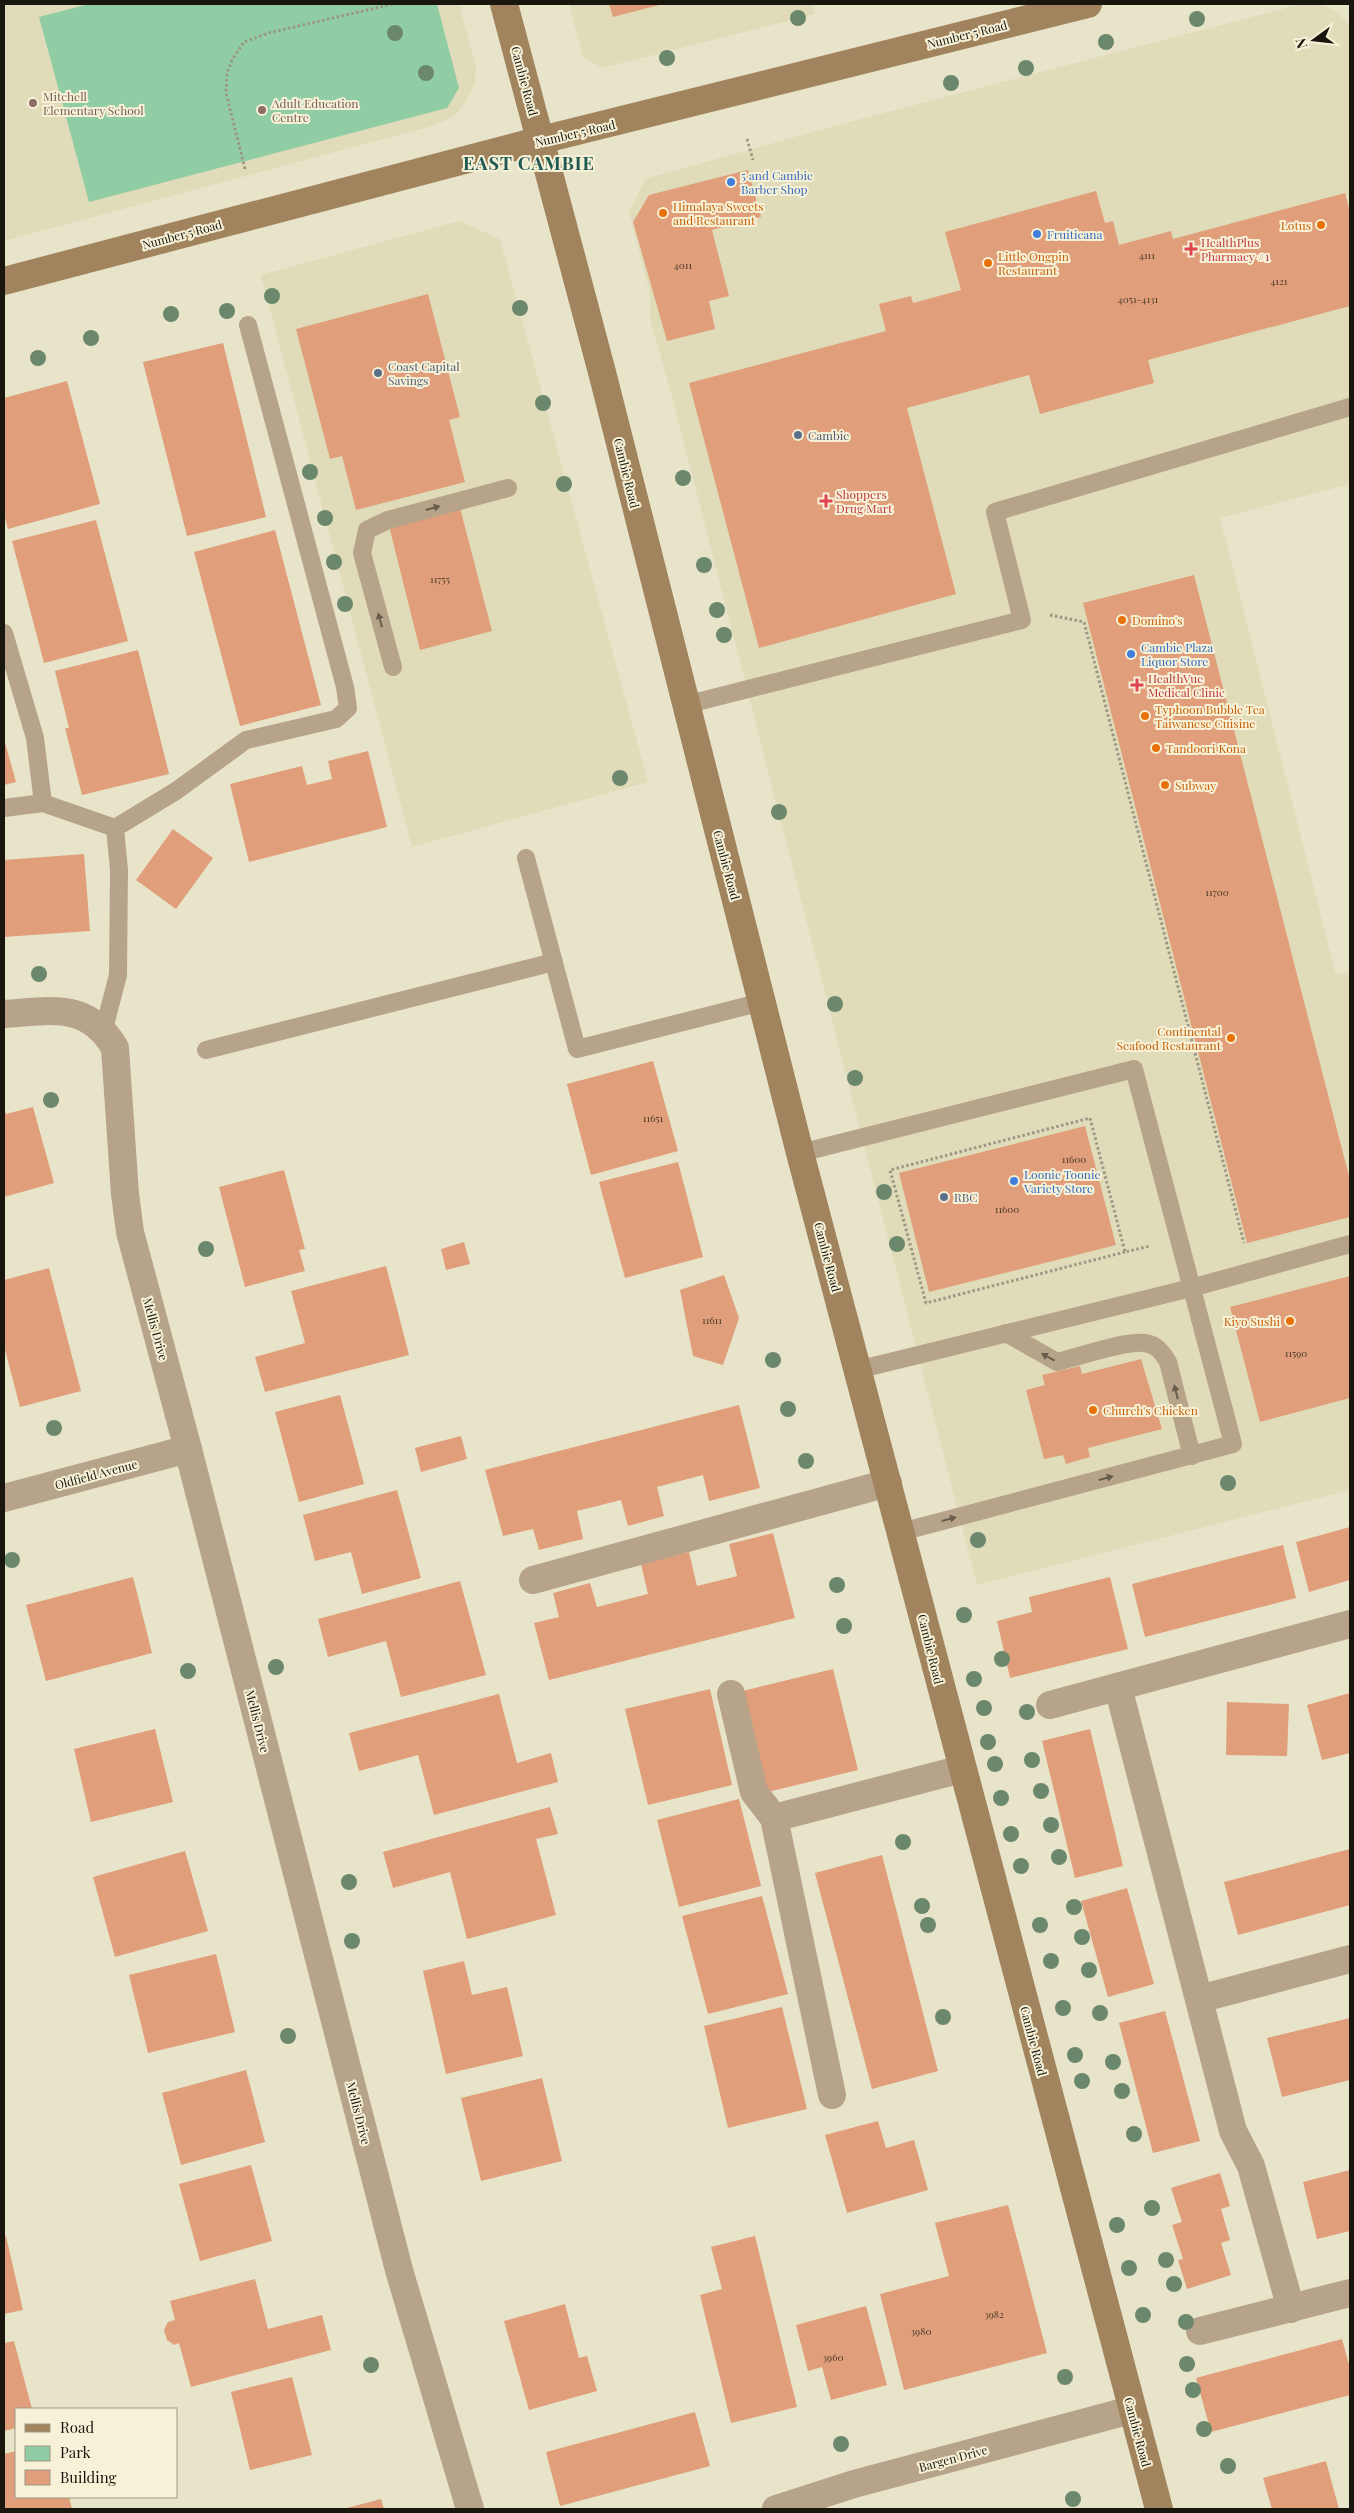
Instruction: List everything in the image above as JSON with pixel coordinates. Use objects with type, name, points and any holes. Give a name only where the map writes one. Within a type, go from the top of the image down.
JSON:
[{"type":"main road","name":"Cambie Road","points":[[504,4],[603,376],[800,1153],[902,1532],[962,1768],[1158,2509]]},
{"type":"main road","name":"Number 5 Road","points":[[4,281],[541,140],[1088,4]]},
{"type":"street","points":[[4,1014],[57,1010],[82,1016],[104,1029]]},
{"type":"street","name":"Mellis Drive","points":[[104,1029],[115,1048],[124,1194],[130,1232],[188,1449],[399,2270],[470,2509]]},
{"type":"street","name":"Oldfield Avenue","points":[[4,1498],[188,1449]]},
{"type":"street","points":[[533,1580],[888,1483]]},
{"type":"street","points":[[1050,1706],[1350,1624]]},
{"type":"street","points":[[1118,1687],[1233,2131],[1252,2166],[1291,2309]]},
{"type":"street","points":[[731,1694],[754,1792],[774,1818],[832,2095]]},
{"type":"street","points":[[774,1818],[962,1768]]},
{"type":"street","points":[[1199,1999],[1350,1959]]},
{"type":"street","points":[[1200,2331],[1350,2293]]},
{"type":"street","name":"Bargen Drive","points":[[776,2509],[854,2484],[1131,2410]]},
{"type":"lane","points":[[4,808],[43,803],[115,828],[176,792],[246,740],[336,719],[348,708],[345,687],[248,325]]},
{"type":"lane","points":[[685,705],[1022,620],[995,512],[1350,407]]},
{"type":"lane","points":[[393,667],[362,553],[367,530],[388,520],[508,488]]},
{"type":"lane","points":[[4,632],[35,738],[43,803]]},
{"type":"lane","points":[[104,1029],[118,975],[119,870],[115,828]]},
{"type":"lane","points":[[526,858],[577,1049],[762,1002]]},
{"type":"lane","points":[[206,1050],[554,962]]},
{"type":"lane","points":[[800,1153],[1134,1069],[1233,1444],[902,1532]]},
{"type":"lane","points":[[858,1370],[1191,1288],[1350,1244]]},
{"type":"lane","points":[[1006,1333],[1057,1362],[1132,1343],[1154,1346],[1162,1352],[1168,1362],[1192,1456]]},
{"type":"path","points":[[245,169],[226,93],[227,73],[244,42],[268,33],[393,4]]},
{"type":"path","points":[[747,139],[753,160]]},
{"type":"path","points":[[1084,622],[1246,1250]]},
{"type":"path","points":[[1125,1252],[1090,1118],[890,1170],[926,1302],[1153,1245],[1180,1244]]},
{"type":"shaded area","name":"Adult Education Centre","points":[[4,4],[459,4],[476,68],[475,82],[467,100],[456,115],[436,125],[4,241]]},
{"type":"shaded area","points":[[569,4],[813,4],[815,14],[602,68],[583,57]]},
{"type":"shaded area","points":[[1302,4],[1322,4],[1338,13],[1350,26],[1350,484],[1220,518],[1336,975],[1350,972],[1350,1490],[977,1585],[670,389],[650,319],[650,293],[629,213],[645,179],[834,126]]},
{"type":"shaded area","points":[[459,221],[500,239],[648,782],[412,847],[261,275]]},
{"type":"green space","name":"Adult Education Centre","points":[[89,4],[437,4],[459,88],[447,108],[89,202],[39,17]]},
{"type":"building","points":[[609,4],[663,4],[613,17]]},
{"type":"building","points":[[748,170],[761,217],[712,230],[729,296],[709,301],[715,329],[667,341],[633,222],[649,195]]},
{"type":"building","points":[[1096,191],[1105,223],[1113,221],[1119,245],[1171,231],[1173,239],[1345,193],[1350,213],[1350,306],[1148,360],[1154,383],[1040,414],[1029,375],[907,408],[956,594],[759,648],[689,383],[886,331],[879,304],[911,296],[913,303],[961,290],[945,232]]},
{"type":"building","name":"Coast Capital Savings","points":[[428,294],[460,417],[449,420],[465,482],[356,510],[342,456],[330,459],[296,329]]},
{"type":"building","points":[[223,343],[266,517],[187,536],[143,362]]},
{"type":"building","points":[[67,381],[100,504],[8,529],[4,514],[4,398]]},
{"type":"building","points":[[460,508],[492,631],[420,650],[389,526]]},
{"type":"building","points":[[96,520],[128,641],[44,663],[12,541]]},
{"type":"building","points":[[275,530],[321,705],[240,726],[194,552]]},
{"type":"building","points":[[1194,575],[1350,1180],[1350,1217],[1247,1243],[1083,603]]},
{"type":"building","points":[[138,650],[169,774],[82,795],[65,728],[69,728],[55,671]]},
{"type":"building","points":[[4,739],[16,782],[4,785]]},
{"type":"building","points":[[368,751],[387,827],[249,862],[230,784],[302,766],[307,785],[332,779],[328,761]]},
{"type":"building","points":[[173,829],[213,858],[176,909],[136,880]]},
{"type":"building","points":[[84,854],[90,931],[4,937],[4,860]]},
{"type":"building","points":[[653,1061],[678,1151],[591,1175],[567,1084]]},
{"type":"building","points":[[33,1107],[54,1183],[4,1197],[4,1109],[6,1114]]},
{"type":"building","points":[[1085,1126],[1116,1245],[929,1292],[899,1173]]},
{"type":"building","points":[[678,1162],[703,1257],[625,1278],[599,1182]]},
{"type":"building","points":[[284,1170],[305,1249],[299,1250],[305,1271],[245,1287],[219,1187]]},
{"type":"building","points":[[464,1242],[470,1264],[446,1270],[441,1249]]},
{"type":"building","points":[[386,1266],[409,1355],[265,1392],[255,1357],[305,1343],[291,1291]]},
{"type":"building","points":[[49,1268],[81,1391],[20,1407],[4,1346],[4,1280]]},
{"type":"building","points":[[724,1275],[739,1318],[723,1365],[693,1356],[680,1290]]},
{"type":"building","points":[[1350,1276],[1350,1398],[1260,1422],[1230,1307]]},
{"type":"building","name":"Church's Chicken","points":[[1141,1359],[1162,1429],[1088,1448],[1090,1457],[1066,1464],[1063,1455],[1044,1459],[1026,1390],[1045,1385],[1042,1375],[1080,1366],[1082,1374]]},
{"type":"building","points":[[340,1395],[364,1484],[299,1502],[275,1412]]},
{"type":"building","points":[[739,1405],[760,1488],[709,1501],[703,1475],[657,1487],[664,1516],[628,1526],[621,1500],[577,1511],[583,1539],[539,1550],[533,1529],[503,1536],[485,1470]]},
{"type":"building","points":[[461,1436],[467,1459],[421,1472],[415,1448]]},
{"type":"building","points":[[397,1490],[421,1578],[362,1594],[351,1552],[315,1561],[303,1515]]},
{"type":"building","points":[[1350,1527],[1350,1580],[1309,1592],[1296,1542]]},
{"type":"building","points":[[773,1533],[795,1618],[549,1680],[534,1623],[559,1617],[553,1593],[590,1583],[597,1607],[648,1594],[641,1564],[689,1552],[697,1586],[737,1576],[729,1544]]},
{"type":"building","points":[[1283,1545],[1296,1598],[1145,1637],[1132,1584]]},
{"type":"building","points":[[133,1577],[152,1653],[46,1681],[26,1605]]},
{"type":"building","points":[[1110,1577],[1128,1649],[1010,1678],[997,1621],[1032,1612],[1029,1597]]},
{"type":"building","points":[[460,1581],[486,1675],[401,1697],[386,1641],[328,1657],[318,1619]]},
{"type":"building","points":[[833,1669],[858,1770],[768,1792],[743,1691]]},
{"type":"building","points":[[710,1689],[732,1785],[648,1805],[625,1709]]},
{"type":"building","points":[[1350,1693],[1350,1753],[1322,1760],[1307,1705]]},
{"type":"building","points":[[499,1694],[517,1763],[551,1753],[558,1782],[434,1815],[418,1755],[359,1771],[349,1733]]},
{"type":"building","points":[[1227,1702],[1289,1704],[1287,1756],[1226,1755]]},
{"type":"building","points":[[155,1729],[173,1802],[91,1822],[74,1749]]},
{"type":"building","points":[[1090,1729],[1123,1866],[1075,1878],[1042,1741]]},
{"type":"building","points":[[739,1799],[761,1886],[679,1907],[657,1820]]},
{"type":"building","points":[[550,1807],[558,1834],[536,1839],[556,1915],[467,1939],[450,1872],[393,1888],[383,1852]]},
{"type":"building","points":[[1350,1849],[1350,1905],[1238,1935],[1224,1882]]},
{"type":"building","points":[[185,1851],[208,1931],[115,1957],[93,1877]]},
{"type":"building","points":[[882,1855],[938,2071],[872,2089],[815,1873]]},
{"type":"building","points":[[1127,1888],[1154,1984],[1108,1997],[1081,1901]]},
{"type":"building","points":[[762,1896],[788,1994],[708,2014],[682,1916]]},
{"type":"building","points":[[216,1954],[235,2032],[148,2053],[129,1975]]},
{"type":"building","points":[[464,1961],[472,1995],[507,1987],[523,2056],[446,2074],[423,1971]]},
{"type":"building","points":[[782,2007],[807,2109],[728,2128],[704,2026]]},
{"type":"building","points":[[1165,2011],[1200,2141],[1153,2153],[1119,2023]]},
{"type":"building","points":[[1350,2018],[1350,2080],[1282,2097],[1267,2038]]},
{"type":"building","points":[[246,2070],[265,2142],[181,2165],[162,2093]]},
{"type":"building","points":[[542,2078],[562,2161],[481,2181],[461,2098]]},
{"type":"building","points":[[878,2121],[886,2148],[914,2140],[928,2190],[847,2213],[825,2135]]},
{"type":"building","points":[[251,2165],[272,2241],[200,2261],[179,2184]]},
{"type":"building","points":[[1350,2170],[1350,2231],[1317,2239],[1303,2182]]},
{"type":"building","points":[[1220,2173],[1230,2206],[1221,2209],[1230,2240],[1221,2243],[1231,2275],[1187,2289],[1178,2260],[1183,2259],[1172,2225],[1182,2222],[1171,2188]]},
{"type":"building","points":[[1008,2205],[1047,2353],[904,2390],[880,2294],[949,2276],[935,2223]]},
{"type":"building","points":[[4,2236],[6,2236],[23,2310],[4,2314]]},
{"type":"building","points":[[755,2236],[797,2407],[731,2423],[700,2295],[722,2289],[711,2247]]},
{"type":"building","points":[[255,2279],[268,2329],[322,2315],[331,2350],[191,2387],[179,2343],[174,2345],[167,2340],[164,2330],[168,2322],[175,2320],[170,2301]]},
{"type":"building","points":[[565,2304],[579,2358],[587,2356],[597,2391],[529,2410],[504,2321]]},
{"type":"building","points":[[866,2306],[887,2385],[831,2400],[822,2367],[808,2371],[796,2325]]},
{"type":"building","points":[[1342,2339],[1350,2368],[1350,2395],[1211,2432],[1196,2378]]},
{"type":"building","points":[[14,2341],[32,2408],[15,2408],[15,2428],[4,2431],[4,2343]]},
{"type":"building","points":[[292,2377],[312,2455],[250,2470],[231,2392]]},
{"type":"building","points":[[695,2412],[710,2466],[560,2506],[546,2452]]},
{"type":"building","points":[[15,2451],[15,2498],[69,2498],[72,2509],[4,2509],[4,2454]]},
{"type":"building","points":[[1326,2461],[1339,2509],[1272,2509],[1263,2478]]},
{"type":"building","points":[[381,2499],[384,2509],[343,2509]]},
{"type":"place","name":"Mitchell Elementary School","points":[[33,103]]},
{"type":"place","name":"Adult Education Centre","points":[[262,110]]},
{"type":"place","name":"5 and Cambie Barber Shop","points":[[731,182]]},
{"type":"place","name":"Himalaya Sweets and Restaurant","points":[[663,213]]},
{"type":"place","name":"Lotus","points":[[1321,225]]},
{"type":"place","name":"Fruiticana","points":[[1037,234]]},
{"type":"place","name":"HealthPlus Pharmacy #1","points":[[1191,249]]},
{"type":"place","name":"Little Ongpin Restaurant","points":[[988,263]]},
{"type":"place","name":"Coast Capital Savings","points":[[378,373]]},
{"type":"place","name":"Cambie","points":[[798,435]]},
{"type":"place","name":"Shoppers Drug Mart","points":[[826,501]]},
{"type":"place","name":"Domino's","points":[[1122,620]]},
{"type":"place","name":"Cambie Plaza Liquor Store","points":[[1131,654]]},
{"type":"place","name":"HealthVue Medical Clinic","points":[[1137,685]]},
{"type":"place","name":"Typhoon Bubble Tea Taiwanese Cuisine","points":[[1145,716]]},
{"type":"place","name":"Tandoori Kona","points":[[1156,748]]},
{"type":"place","name":"Subway","points":[[1165,785]]},
{"type":"place","name":"Continental Seafood Restaurant","points":[[1231,1038]]},
{"type":"place","name":"Loonie Toonie Variety Store","points":[[1014,1181]]},
{"type":"place","name":"RBC","points":[[944,1197]]},
{"type":"place","name":"Kiyo Sushi","points":[[1290,1321]]},
{"type":"place","name":"Church's Chicken","points":[[1093,1410]]},
{"type":"district","name":"EAST CAMBIE","points":[[529,163]]}]
